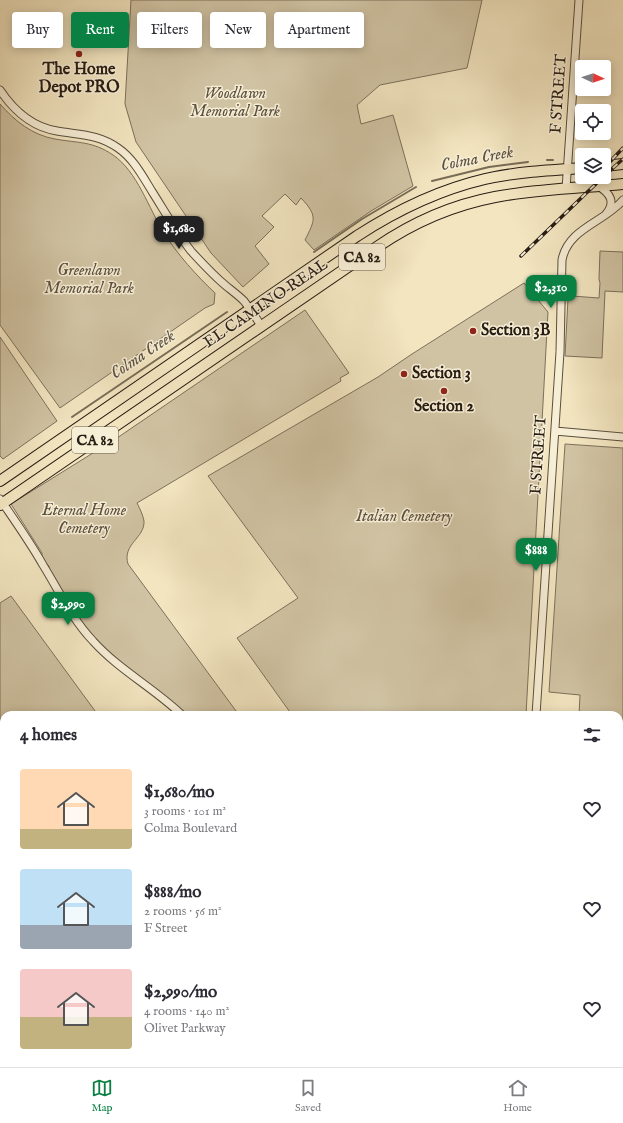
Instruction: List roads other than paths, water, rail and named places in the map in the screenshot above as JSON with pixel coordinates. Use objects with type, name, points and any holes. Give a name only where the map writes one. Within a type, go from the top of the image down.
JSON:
[{"type":"main road","points":[[611,165],[623,164]]},
{"type":"main road","name":"EL CAMINO REAL","points":[[0,481],[374,225],[416,202],[446,190],[485,179],[525,173],[575,168]]},
{"type":"main road","name":"EL CAMINO REAL","points":[[1,502],[383,242],[422,221],[456,208],[511,194],[623,184]]},
{"type":"street","name":"F STREET","points":[[566,189],[579,0]]},
{"type":"street","points":[[0,90],[13,107],[32,123],[56,131],[96,137],[106,141],[125,153],[138,169],[174,227],[192,251],[213,274],[243,300],[261,326]]},
{"type":"street","points":[[598,186],[608,194],[611,203],[610,209],[604,215]]},
{"type":"street","name":"F STREET","points":[[536,711],[560,352],[563,252],[581,231],[615,208],[623,200]]},
{"type":"street","points":[[555,431],[623,437]]},
{"type":"street","points":[[1,502],[22,530],[67,606],[86,633],[107,655],[163,697],[178,711]]},
{"type":"waterway","name":"Colma Creek","points":[[547,160],[553,160]]},
{"type":"waterway","name":"Colma Creek","points":[[432,181],[489,167],[528,162]]},
{"type":"waterway","name":"Colma Creek","points":[[314,252],[362,219],[416,187]]},
{"type":"waterway","name":"Colma Creek","points":[[72,417],[227,312]]},
{"type":"railway","points":[[611,161],[623,148]]},
{"type":"railway","points":[[611,170],[623,159]]},
{"type":"railway","points":[[521,256],[596,184]]},
{"type":"place","name":"The Home Depot PRO","points":[[79,54]]},
{"type":"place","name":"Section 3B","points":[[473,331]]},
{"type":"place","name":"Section 3","points":[[404,374]]},
{"type":"place","name":"Section 2","points":[[444,391]]},
{"type":"park label","name":"Woodlawn Memorial Park","points":[[235,103]]},
{"type":"park label","name":"Greenlawn Memorial Park","points":[[89,280]]},
{"type":"park label","name":"Italian Cemetery","points":[[404,517]]},
{"type":"park label","name":"Eternal Home Cemetery","points":[[84,520]]}]
